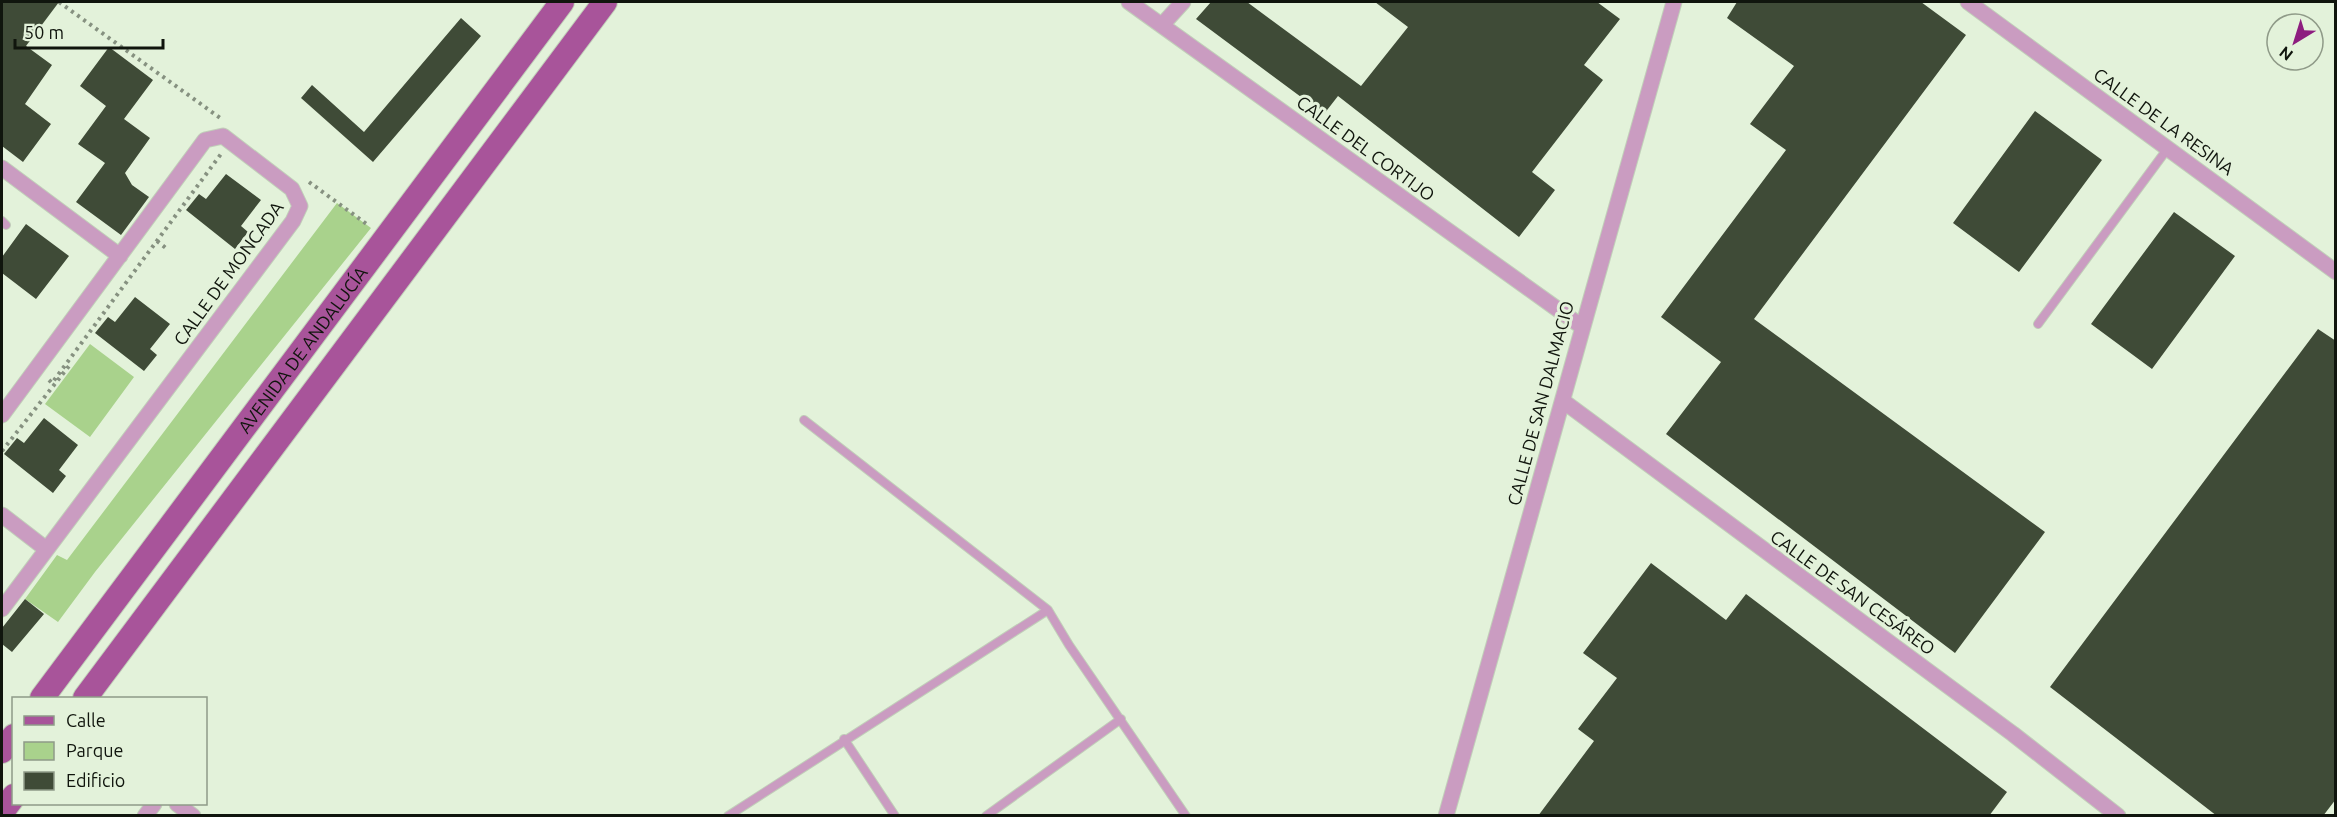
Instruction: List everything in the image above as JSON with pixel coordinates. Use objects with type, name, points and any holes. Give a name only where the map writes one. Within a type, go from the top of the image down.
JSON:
[{"type":"main road","name":"AVENIDA DE ANDALUCÍA","points":[[43,697],[562,2]]},
{"type":"main road","name":"AVENIDA DE ANDALUCÍA","points":[[86,697],[605,2]]},
{"type":"main road","points":[[2,751],[12,738]]},
{"type":"main road","points":[[2,812],[12,799]]},
{"type":"street","name":"CALLE DEL CORTIJO","points":[[1129,2],[1581,326]]},
{"type":"street","points":[[1162,25],[1183,2]]},
{"type":"street","name":"CALLE DE SAN DALMACIO","points":[[1446,816],[1563,401],[1581,326],[1674,2]]},
{"type":"street","name":"CALLE DE LA RESINA","points":[[1968,2],[2336,272]]},
{"type":"street","points":[[2,415],[205,140],[223,136],[230,142]]},
{"type":"street","name":"CALLE DE MONCADA","points":[[2,609],[293,221],[300,206],[292,189],[230,142]]},
{"type":"street","points":[[4,173],[120,256]]},
{"type":"street","name":"CALLE DE SAN CESÁREO","points":[[1563,401],[2004,727],[2118,816]]},
{"type":"street","points":[[2,515],[46,549]]},
{"type":"street","points":[[178,805],[194,816]]},
{"type":"lane","points":[[2038,324],[2168,148]]},
{"type":"lane","points":[[804,420],[1048,610],[1069,645],[1186,816]]},
{"type":"lane","points":[[728,816],[844,739],[1048,610]]},
{"type":"lane","points":[[986,816],[1121,719]]},
{"type":"lane","points":[[844,739],[895,816]]},
{"type":"path","points":[[59,2],[227,123]]},
{"type":"path","points":[[57,369],[49,380],[52,383],[230,142]]},
{"type":"path","points":[[302,178],[371,228]]},
{"type":"path","points":[[157,242],[166,249]]},
{"type":"path","points":[[2,451],[69,366],[66,363]]},
{"type":"green space","points":[[337,203],[371,228],[95,572],[58,622],[25,599],[57,555],[67,560]]},
{"type":"green space","points":[[90,344],[134,377],[90,437],[45,404]]},
{"type":"building","points":[[2,2],[59,2],[26,46],[52,65],[25,104],[51,124],[23,162],[2,146]]},
{"type":"building","points":[[1211,2],[1247,2],[1361,86],[1408,27],[1375,2],[1597,2],[1620,19],[1584,65],[1603,80],[1532,172],[1555,190],[1519,237],[1338,96],[1324,114],[1196,19]]},
{"type":"building","points":[[1737,2],[1921,2],[1966,35],[1754,319],[2045,532],[1955,653],[1666,434],[1721,362],[1661,317],[1786,150],[1750,124],[1794,66],[1727,18]]},
{"type":"building","points":[[461,18],[481,36],[373,162],[301,98],[312,85],[364,132]]},
{"type":"building","points":[[109,47],[153,80],[124,119],[150,138],[125,173],[132,185],[149,197],[121,235],[76,202],[105,163],[78,144],[106,106],[80,86]]},
{"type":"building","points":[[2035,111],[2102,160],[2019,272],[1953,223]]},
{"type":"building","points":[[226,174],[261,200],[241,226],[248,232],[235,249],[186,210],[199,194],[206,199]]},
{"type":"building","points":[[2174,212],[2235,256],[2152,369],[2091,324]]},
{"type":"building","points":[[26,224],[69,256],[36,299],[2,273],[2,257]]},
{"type":"building","points":[[135,297],[170,324],[150,349],[157,355],[144,371],[95,333],[108,317],[115,322]]},
{"type":"building","points":[[2318,329],[2336,341],[2336,799],[2323,816],[2217,816],[2050,687]]},
{"type":"building","points":[[44,418],[78,445],[59,470],[66,476],[53,493],[4,454],[17,438],[24,443]]},
{"type":"building","points":[[1651,563],[1726,620],[1746,594],[2007,792],[1989,816],[1538,816],[1594,741],[1578,729],[1617,678],[1583,653]]},
{"type":"building","points":[[25,599],[44,614],[12,652],[2,644],[2,628]]}]
